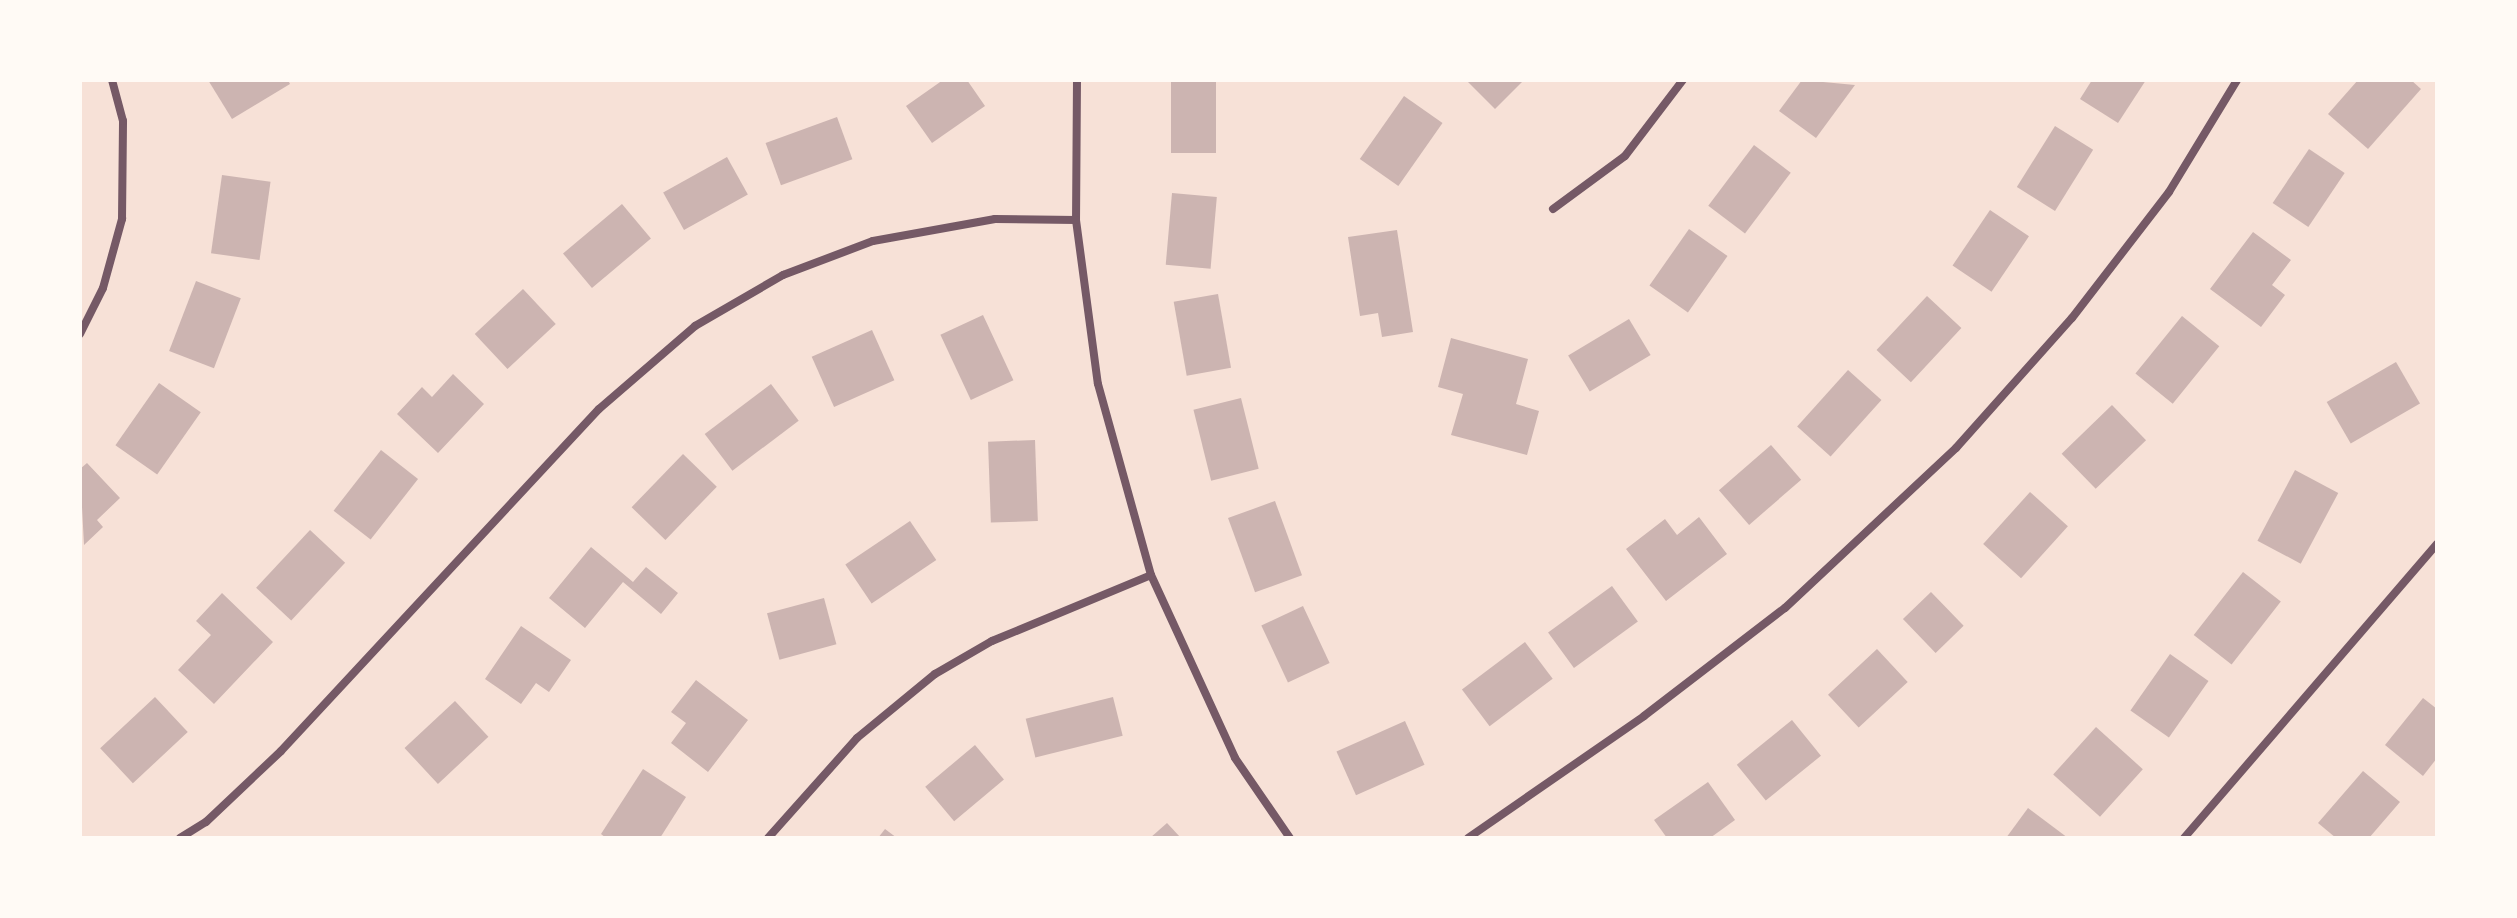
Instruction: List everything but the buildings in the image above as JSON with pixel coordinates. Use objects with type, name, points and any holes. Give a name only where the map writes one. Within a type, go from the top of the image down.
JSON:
[{"type":"street","points":[[80,334],[103,288],[122,219],[123,121],[112,80]]},
{"type":"street","points":[[1077,80],[1076,220],[1098,384],[1151,575],[1235,758],[1290,838]]},
{"type":"street","points":[[1553,209],[1625,156],[1683,80]]},
{"type":"street","points":[[1468,838],[1644,716],[1785,608],[1956,448],[2072,318],[2169,192],[2237,80]]},
{"type":"street","points":[[180,838],[206,822],[281,751],[599,409],[695,326],[783,275],[873,241],[995,219],[1076,220]]},
{"type":"street","points":[[2184,838],[2437,544]]},
{"type":"street","points":[[768,838],[857,738],[935,674],[992,641],[1151,575]]}]
